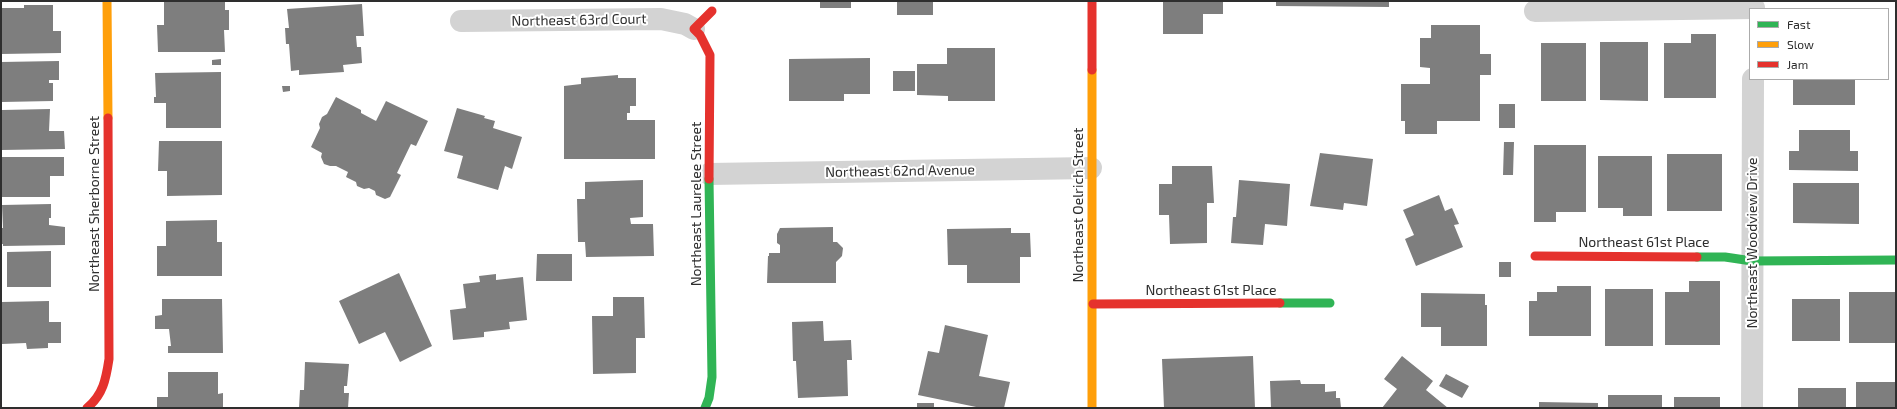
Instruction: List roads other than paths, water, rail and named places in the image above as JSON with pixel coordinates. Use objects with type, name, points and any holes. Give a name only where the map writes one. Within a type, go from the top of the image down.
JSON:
[{"type":"street","name":"Northeast Sherborne Street","points":[[90,406],[104,388],[109,359],[108,1]]},
{"type":"street","name":"Northeast Oelrich Street","points":[[1092,1],[1092,408]]},
{"type":"street","points":[[1535,11],[1754,6]]},
{"type":"street","points":[[694,29],[712,11]]},
{"type":"street","name":"Northeast 63rd Court","points":[[461,21],[661,19],[685,24],[694,29]]},
{"type":"street","name":"Northeast Laurelee Street","points":[[694,29],[700,35],[710,55],[709,174],[712,377],[706,408]]},
{"type":"street","name":"Northeast Woodview Drive","points":[[1752,408],[1753,80]]},
{"type":"street","name":"Northeast 62nd Avenue","points":[[709,174],[1091,168]]},
{"type":"street","name":"Northeast 61st Place","points":[[1535,256],[1725,257],[1752,260],[1896,260]]},
{"type":"street","name":"Northeast 61st Place","points":[[1093,304],[1330,303]]}]
